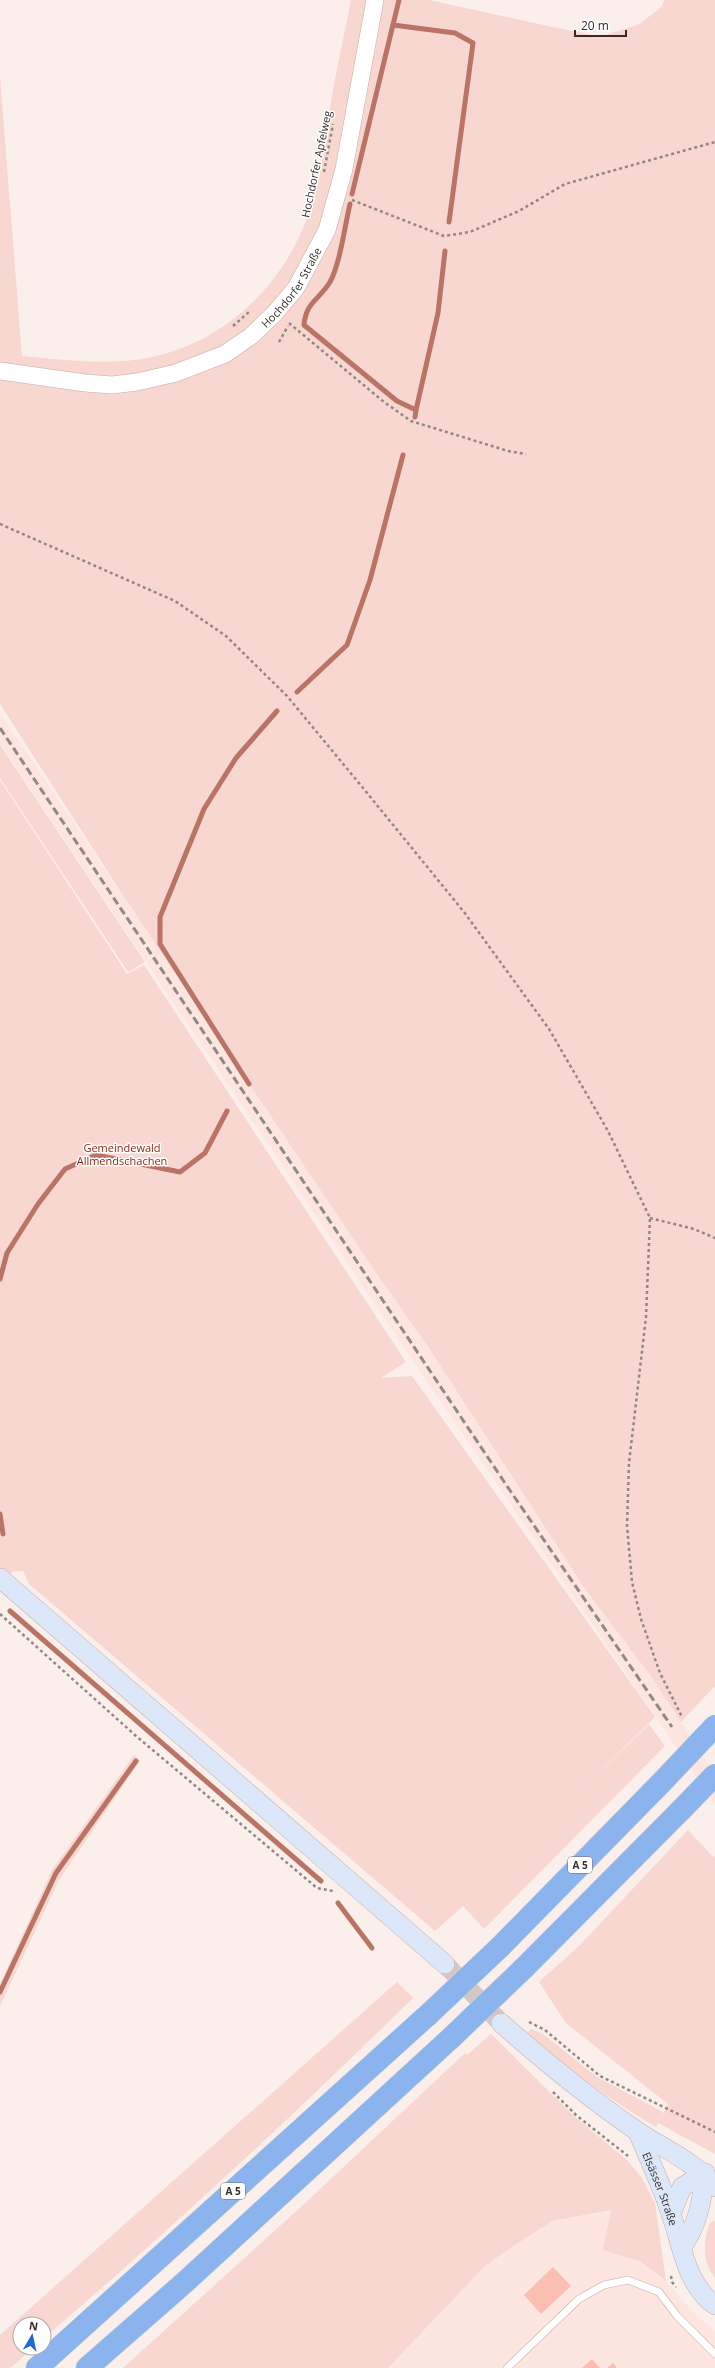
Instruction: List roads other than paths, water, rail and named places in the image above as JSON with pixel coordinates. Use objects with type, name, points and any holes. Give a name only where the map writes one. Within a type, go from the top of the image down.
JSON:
[{"type":"highway","name":"A 5","points":[[37,2368],[429,2014],[500,1947],[715,1726]]},
{"type":"highway","points":[[87,2368],[190,2278],[452,2037],[524,1968],[715,1775]]},
{"type":"main road","points":[[0,1578],[445,1964]]},
{"type":"main road","points":[[501,2023],[573,2084],[638,2132],[712,2178]]},
{"type":"main road","name":"Elsässer Straße","points":[[638,2132],[671,2214],[682,2247],[683,2257],[695,2284],[715,2305]]},
{"type":"main road","points":[[671,2214],[682,2187],[712,2178]]},
{"type":"main road","name":"Elsässer Straße","points":[[682,2247],[693,2230],[702,2199],[712,2178]]},
{"type":"street","name":"Hochdorfer Straße","points":[[0,371],[22,376],[112,385],[137,382],[176,373],[225,354],[251,336],[296,288],[327,230],[344,169],[376,0]]},
{"type":"street","name":"Hochdorfer Straße","points":[[0,380],[22,376]]},
{"type":"lane","points":[[507,2368],[579,2299],[604,2285],[628,2280],[659,2292],[678,2316],[715,2354]]},
{"type":"waterway","points":[[352,194],[399,0]]},
{"type":"waterway","points":[[393,25],[455,33],[473,43],[449,222]]},
{"type":"waterway","points":[[350,204],[334,274],[326,288],[307,311],[304,325],[397,401],[416,410],[415,417]]},
{"type":"waterway","points":[[416,410],[438,313],[445,251]]},
{"type":"waterway","points":[[297,692],[347,645],[370,580],[403,455]]},
{"type":"waterway","points":[[249,1084],[160,944],[160,917],[204,809],[236,758],[277,711]]},
{"type":"waterway","points":[[0,1279],[7,1253],[38,1204],[65,1169],[96,1155],[180,1172],[205,1153],[227,1111]]},
{"type":"waterway","points":[[0,1514],[3,1534]]},
{"type":"waterway","points":[[10,1611],[321,1881]]},
{"type":"waterway","points":[[0,1992],[56,1873],[136,1761]]},
{"type":"waterway","points":[[338,1903],[372,1948]]},
{"type":"tunnel","points":[[445,1964],[501,2023]]},
{"type":"railway","points":[[0,728],[509,1489],[672,1727]]},
{"type":"park label","name":"Gemeindewald Allmendschachen","points":[[122,1153]]}]
